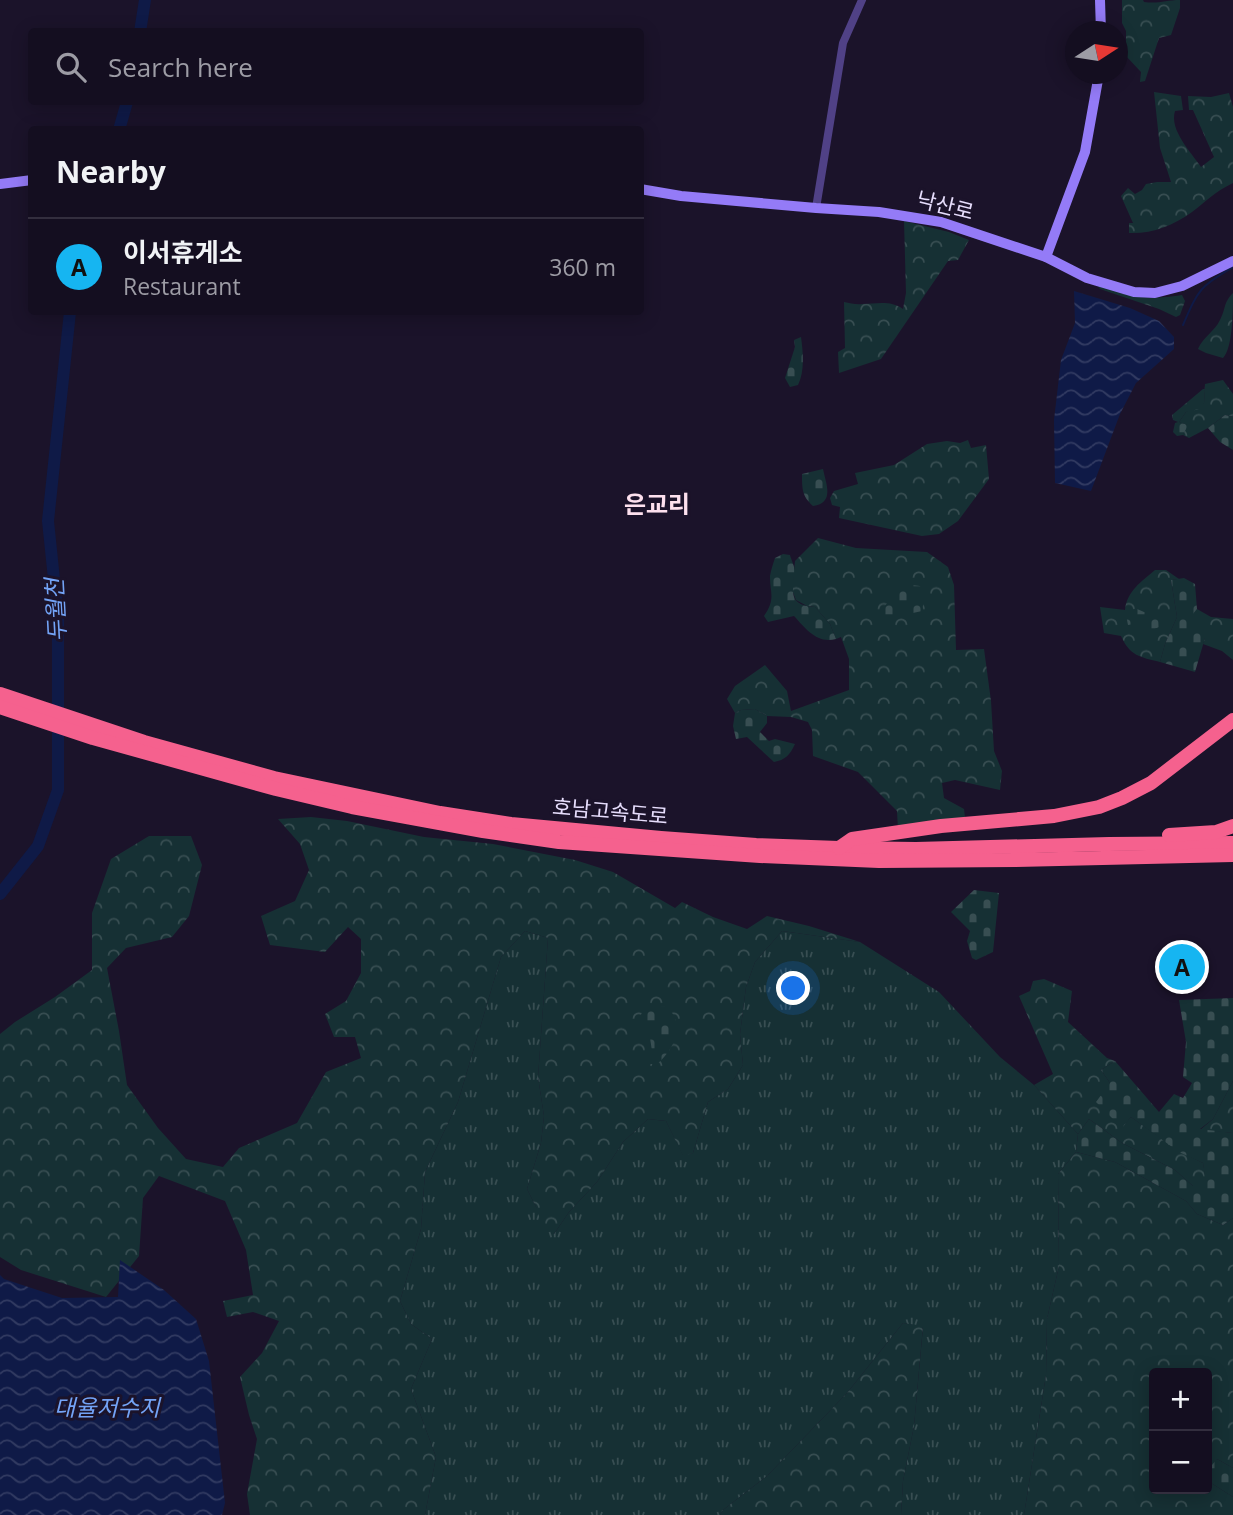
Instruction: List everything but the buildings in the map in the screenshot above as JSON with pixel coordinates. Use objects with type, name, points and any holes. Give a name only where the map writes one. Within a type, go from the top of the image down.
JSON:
[{"type":"highway","name":"호남고속도로","points":[[0,694],[92,732],[276,789],[352,807],[559,842],[879,861],[1233,855]]},
{"type":"highway","name":"호남고속도로","points":[[0,707],[33,719],[144,742],[274,778],[440,813],[511,824],[756,845],[839,848],[1233,843]]},
{"type":"highway","points":[[839,848],[852,839],[941,826],[1054,816],[1099,807],[1151,783],[1233,720]]},
{"type":"highway","points":[[1109,844],[1141,837],[1216,832],[1233,826]]},
{"type":"street","points":[[816,208],[843,43],[862,0]]},
{"type":"street","points":[[1100,0],[1101,21]]},
{"type":"street","points":[[1046,257],[1085,152],[1097,84]]},
{"type":"street","points":[[0,184],[28,180]]},
{"type":"street","name":"낙산로","points":[[644,190],[879,212],[941,222],[1046,257],[1087,278],[1134,292],[1155,293],[1182,286],[1233,261]]},
{"type":"green space","points":[[1122,0],[1154,3],[1180,0],[1171,35],[1159,38],[1145,81],[1140,82],[1141,72],[1128,58],[1128,21],[1122,21]]},
{"type":"green space","points":[[1154,92],[1181,96],[1183,110],[1175,111],[1175,126],[1201,167],[1214,157],[1193,110],[1189,110],[1188,96],[1211,97],[1229,93],[1233,107],[1233,183],[1170,225],[1129,233],[1129,223],[1133,223],[1121,196],[1128,188],[1135,194],[1146,184],[1171,182],[1160,148]]},
{"type":"green space","points":[[904,221],[969,240],[958,260],[948,261],[881,359],[839,373],[838,352],[845,348],[844,302],[888,303],[903,309],[906,293]]},
{"type":"green space","points":[[1097,285],[1138,297],[1182,295],[1185,301],[1180,315],[1176,317],[1100,289]]},
{"type":"green space","points":[[1233,293],[1232,328],[1229,346],[1223,358],[1198,349],[1218,324]]},
{"type":"green space","points":[[801,337],[802,374],[798,385],[790,387],[785,378],[795,347],[794,340]]},
{"type":"green space","points":[[1223,380],[1233,394],[1233,417],[1225,415],[1189,438],[1183,435],[1187,425],[1179,422],[1186,412],[1204,403],[1205,384]]},
{"type":"green space","points":[[1203,389],[1204,403],[1200,409],[1186,412],[1179,422],[1188,425],[1183,435],[1177,436],[1173,432],[1175,423],[1178,422],[1173,420],[1172,415]]},
{"type":"green space","points":[[1225,415],[1233,417],[1233,450],[1220,442],[1208,428]]},
{"type":"green space","points":[[968,440],[971,448],[986,445],[989,479],[958,521],[939,534],[922,536],[839,518],[840,507],[832,505],[830,498],[834,491],[858,484],[855,473],[894,465],[927,444],[947,441],[960,443]]},
{"type":"green space","points":[[823,469],[827,497],[820,504],[813,506],[803,492],[802,474]]},
{"type":"green space","points":[[818,538],[856,548],[927,552],[948,567],[954,585],[956,650],[984,649],[994,751],[1002,771],[1000,790],[955,780],[942,783],[944,798],[964,809],[966,827],[898,830],[897,811],[858,772],[813,756],[812,730],[808,722],[791,717],[767,716],[755,709],[735,713],[727,699],[735,686],[765,665],[787,691],[791,711],[849,690],[849,659],[841,637],[836,639],[830,624],[815,607],[796,600],[792,590],[795,561]]},
{"type":"green space","points":[[783,554],[790,555],[794,566],[793,593],[798,603],[815,607],[830,624],[836,639],[818,637],[794,616],[768,622],[764,616],[772,596],[770,576],[775,558]]},
{"type":"green space","points":[[1155,570],[1166,570],[1179,579],[1171,580],[1177,617],[1160,662],[1136,655],[1121,636],[1104,633],[1100,607],[1125,610],[1132,592]]},
{"type":"green space","points":[[1184,578],[1195,584],[1197,609],[1192,615],[1205,625],[1205,638],[1195,672],[1160,662],[1177,617],[1171,580]]},
{"type":"green space","points":[[894,583],[920,586],[925,594],[922,611],[899,616],[881,628],[879,612],[893,597]]},
{"type":"green space","points":[[1137,609],[1158,614],[1159,627],[1136,633],[1134,624],[1128,625],[1125,610]]},
{"type":"green space","points":[[1197,609],[1211,617],[1233,619],[1233,660],[1222,651],[1203,644],[1205,638],[1191,615]]},
{"type":"green space","points":[[755,709],[767,716],[767,723],[760,732],[769,741],[775,739],[795,744],[784,758],[774,762],[747,737],[736,739],[733,726],[735,713]]},
{"type":"green space","points":[[311,817],[347,821],[424,837],[493,844],[575,860],[613,872],[675,908],[682,902],[747,929],[767,916],[860,942],[782,931],[755,962],[746,987],[740,1034],[743,1065],[728,1089],[708,1102],[693,1153],[683,1156],[666,1121],[648,1119],[623,1142],[597,1182],[569,1212],[554,1234],[542,1225],[527,1189],[541,1143],[544,1116],[538,1077],[548,938],[525,931],[501,957],[458,1102],[425,1172],[421,1229],[400,1301],[411,1324],[432,1339],[411,1389],[436,1457],[425,1515],[250,1515],[247,1494],[257,1439],[240,1377],[262,1353],[279,1321],[253,1312],[227,1317],[223,1301],[253,1295],[246,1250],[225,1201],[159,1176],[143,1198],[139,1256],[106,1297],[21,1270],[0,1257],[0,1034],[92,970],[92,913],[111,859],[149,836],[191,836],[202,865],[189,916],[172,937],[126,948],[107,968],[127,1085],[158,1128],[186,1159],[223,1167],[239,1148],[297,1123],[326,1072],[361,1058],[355,1037],[334,1037],[325,1014],[346,1001],[361,973],[361,939],[348,927],[325,952],[270,945],[261,916],[295,901],[309,870],[300,844],[278,819]]},
{"type":"green space","points":[[974,890],[999,893],[993,952],[976,960],[972,958],[967,941],[970,931],[951,912]]},
{"type":"green space","points":[[525,931],[548,938],[538,1077],[544,1116],[541,1143],[527,1189],[554,1234],[569,1212],[597,1182],[623,1142],[648,1119],[666,1121],[683,1155],[693,1153],[708,1102],[728,1089],[743,1065],[740,1034],[746,987],[755,962],[782,931],[860,942],[939,992],[1000,1057],[1034,1085],[1078,1134],[1076,1152],[1058,1174],[1059,1266],[1047,1319],[1046,1375],[1024,1515],[901,1515],[903,1481],[914,1426],[923,1327],[903,1323],[847,1393],[767,1476],[720,1515],[425,1515],[436,1457],[411,1389],[432,1339],[411,1324],[400,1301],[421,1229],[425,1172],[458,1102],[501,957]]},
{"type":"green space","points":[[1044,979],[1072,991],[1068,1022],[1107,1058],[1115,1061],[1101,1070],[1110,1083],[1122,1127],[1131,1117],[1179,1151],[1203,1163],[1207,1186],[1193,1186],[1175,1170],[1122,1143],[1089,1119],[1078,1134],[1034,1085],[1053,1074],[1019,996],[1030,991],[1033,981]]},
{"type":"green space","points":[[1233,998],[1233,1081],[1213,1119],[1200,1129],[1233,1133],[1233,1218],[1223,1225],[1197,1214],[1186,1201],[1115,1162],[1076,1152],[1078,1134],[1089,1119],[1122,1143],[1175,1170],[1193,1186],[1206,1186],[1203,1163],[1179,1152],[1131,1117],[1122,1128],[1096,1102],[1110,1083],[1101,1070],[1115,1061],[1159,1112],[1174,1094],[1183,1098],[1192,1083],[1183,1077],[1186,1042],[1179,1000]]},
{"type":"green space","points":[[645,1006],[666,1007],[676,1023],[673,1043],[657,1064],[642,1064],[652,1051],[650,1038],[639,1019]]},
{"type":"green space","points":[[1233,1081],[1233,1133],[1200,1130],[1213,1119]]},
{"type":"green space","points":[[1076,1152],[1115,1162],[1186,1201],[1197,1214],[1223,1225],[1233,1218],[1233,1468],[1217,1459],[1212,1471],[1212,1368],[1149,1368],[1149,1494],[1212,1494],[1212,1484],[1233,1497],[1233,1515],[1024,1515],[1046,1375],[1047,1319],[1059,1266],[1058,1174]]},
{"type":"green space","points":[[903,1323],[923,1326],[914,1426],[903,1481],[901,1515],[720,1515],[767,1476],[847,1393]]},
{"type":"green space","points":[[1217,1459],[1233,1468],[1233,1497],[1212,1484],[1212,1465]]},
{"type":"water","points":[[1074,291],[1130,308],[1159,321],[1174,337],[1174,349],[1136,383],[1120,414],[1091,491],[1055,483],[1054,420],[1061,360],[1075,323]]},
{"type":"water","name":"대율저수지","points":[[120,1260],[164,1290],[196,1319],[209,1361],[225,1503],[222,1515],[0,1515],[0,1275],[4,1279],[62,1298],[118,1297]]},
{"type":"waterway","name":"두월천","points":[[141,28],[145,0]]},
{"type":"waterway","name":"두월천","points":[[120,126],[126,105]]},
{"type":"waterway","points":[[1183,325],[1201,290],[1233,267]]},
{"type":"waterway","name":"두월천","points":[[0,894],[38,846],[58,790],[58,618],[48,521],[70,315]]},
{"type":"place","name":"이서휴게소","points":[[1182,967]]},
{"type":"district","name":"은교리","points":[[657,505]]}]
